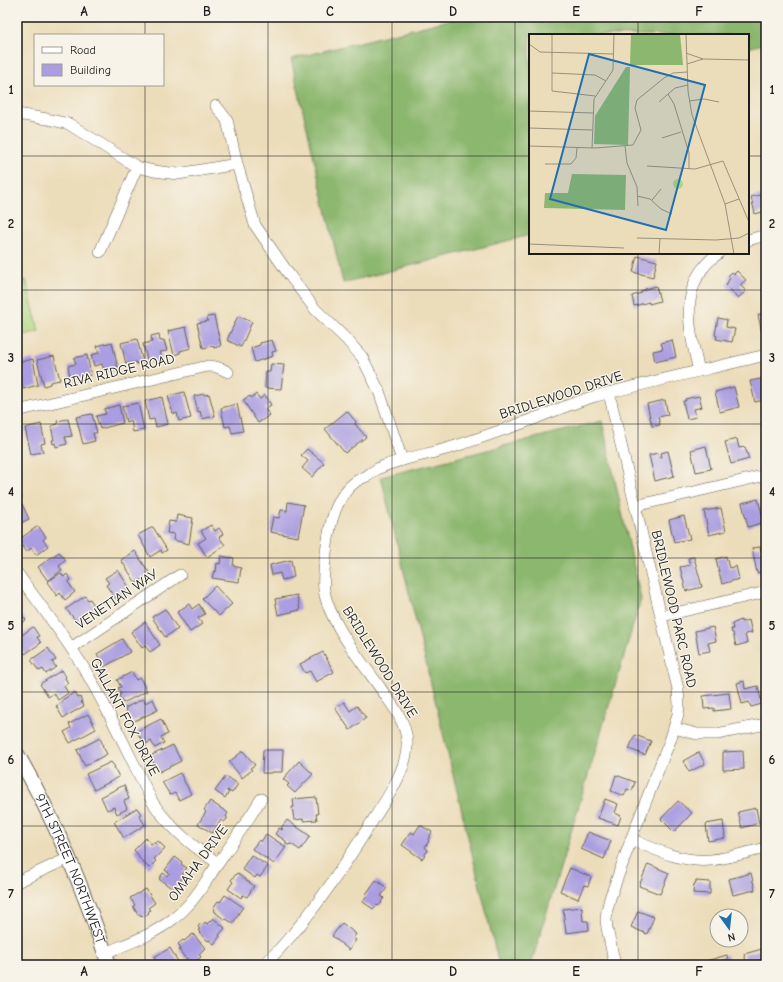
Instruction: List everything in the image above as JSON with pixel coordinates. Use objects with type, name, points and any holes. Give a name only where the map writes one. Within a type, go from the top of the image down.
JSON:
[{"type":"street","points":[[216,106],[227,120],[237,164],[255,225],[315,310],[347,340],[362,357],[379,391],[402,460]]},
{"type":"street","points":[[17,114],[69,124],[137,167],[154,171],[178,174],[237,164]]},
{"type":"street","points":[[100,252],[137,167]]},
{"type":"street","points":[[749,240],[766,235]]},
{"type":"street","points":[[700,371],[692,336],[689,309],[692,290],[701,270],[718,254]]},
{"type":"street","name":"BRIDLEWOOD DRIVE","points":[[264,965],[290,938],[325,892],[353,851],[401,772],[407,751],[405,728],[401,720],[394,707],[340,630],[327,601],[324,574],[329,532],[333,516],[345,492],[354,483],[381,467],[452,447],[589,398],[766,355]]},
{"type":"street","name":"RIVA RIDGE ROAD","points":[[17,411],[208,366],[228,372]]},
{"type":"street","name":"BRIDLEWOOD PARC ROAD","points":[[609,393],[662,616],[679,705],[674,728],[610,898],[606,920],[615,965]]},
{"type":"street","points":[[635,506],[766,475]]},
{"type":"street","name":"GALLANT FOX DRIVE","points":[[17,573],[71,648],[97,691],[160,814],[184,838],[218,864]]},
{"type":"street","name":"VENETIAN WAY","points":[[71,648],[180,575]]},
{"type":"street","points":[[662,616],[766,592]]},
{"type":"street","points":[[674,728],[697,734],[717,734],[766,724]]},
{"type":"street","name":"9TH STREET NORTHWEST","points":[[17,754],[69,858],[83,891],[107,959]]},
{"type":"street","name":"OMAHA DRIVE","points":[[107,959],[173,920],[191,903],[249,820],[261,799]]},
{"type":"street","points":[[631,839],[666,854],[684,859],[700,861],[721,859],[766,848]]},
{"type":"street","points":[[17,882],[69,858]]},
{"type":"green space","points":[[461,17],[766,17],[766,43],[749,48],[749,34],[529,34],[529,235],[343,283],[291,59]]},
{"type":"green space","points":[[26,280],[39,331],[17,337],[17,282]]},
{"type":"green space","points":[[602,421],[641,599],[531,965],[499,965],[381,477]]},
{"type":"building","points":[[764,194],[766,199],[766,211],[755,214],[751,197]]},
{"type":"building","points":[[637,256],[657,261],[653,277],[633,272]]},
{"type":"building","points":[[737,271],[746,280],[740,285],[746,291],[738,298],[726,285],[730,278],[728,276],[732,272],[734,274]]},
{"type":"building","points":[[656,286],[660,301],[634,306],[632,296],[641,293],[641,291],[645,289]]},
{"type":"building","points":[[766,313],[766,332],[762,333],[758,315]]},
{"type":"building","points":[[214,316],[221,346],[214,348],[213,346],[203,348],[197,323],[208,321],[207,317]]},
{"type":"building","points":[[238,316],[252,322],[241,347],[227,340]]},
{"type":"building","points":[[718,318],[727,320],[726,327],[735,329],[732,342],[716,339],[717,336],[715,335]]},
{"type":"building","points":[[186,327],[191,348],[180,351],[180,353],[174,355],[168,331]]},
{"type":"building","points":[[159,334],[160,341],[164,340],[167,351],[160,352],[162,360],[154,362],[153,358],[147,360],[143,344],[152,342],[151,336]]},
{"type":"building","points":[[137,339],[143,362],[137,364],[136,362],[126,364],[121,343]]},
{"type":"building","points":[[272,340],[276,351],[272,352],[273,356],[255,362],[251,348],[260,345],[260,343]]},
{"type":"building","points":[[672,340],[676,357],[655,362],[653,351],[663,349],[661,343]]},
{"type":"building","points":[[112,342],[118,369],[110,371],[110,368],[104,370],[102,364],[94,366],[91,355],[99,353],[97,346]]},
{"type":"building","points":[[87,355],[91,375],[78,379],[78,377],[70,378],[68,366],[76,364],[74,358]]},
{"type":"building","points":[[54,356],[60,380],[50,382],[50,384],[44,386],[37,360]]},
{"type":"building","points":[[33,359],[38,385],[23,389],[17,363]]},
{"type":"building","points":[[271,364],[284,365],[281,389],[265,388],[266,372],[270,372]]},
{"type":"building","points":[[766,378],[766,390],[762,390],[764,400],[755,402],[750,381]]},
{"type":"building","points":[[734,387],[739,407],[720,412],[715,392]]},
{"type":"building","points":[[184,392],[191,418],[179,421],[177,413],[173,414],[168,396]]},
{"type":"building","points":[[209,394],[215,416],[202,419],[200,411],[198,412],[194,396]]},
{"type":"building","points":[[256,394],[260,399],[265,395],[271,405],[265,409],[270,415],[258,423],[243,400],[250,396],[251,398]]},
{"type":"building","points":[[699,396],[702,407],[694,409],[696,417],[687,419],[683,401],[686,401],[685,399]]},
{"type":"building","points":[[162,397],[168,424],[156,427],[154,419],[149,420],[145,401]]},
{"type":"building","points":[[665,400],[668,415],[658,417],[660,425],[652,426],[647,404]]},
{"type":"building","points":[[138,403],[144,430],[133,432],[131,420],[126,422],[122,406]]},
{"type":"building","points":[[237,404],[243,431],[232,433],[230,426],[225,427],[221,408]]},
{"type":"building","points":[[119,405],[123,423],[100,429],[96,416],[106,414],[104,409]]},
{"type":"building","points":[[347,411],[356,422],[355,424],[366,437],[345,453],[325,429]]},
{"type":"building","points":[[92,414],[97,433],[93,433],[95,441],[83,444],[76,417]]},
{"type":"building","points":[[68,419],[72,436],[65,437],[67,444],[56,447],[52,440],[54,440],[51,426],[58,424],[57,421]]},
{"type":"building","points":[[41,424],[45,443],[41,444],[43,452],[31,454],[25,428]]},
{"type":"building","points":[[766,433],[766,447],[765,447],[762,434]]},
{"type":"building","points":[[737,439],[739,448],[745,447],[749,459],[731,464],[725,442]]},
{"type":"building","points":[[706,446],[711,469],[696,472],[691,450]]},
{"type":"building","points":[[307,449],[324,463],[312,477],[302,468],[308,461],[301,455]]},
{"type":"building","points":[[668,451],[674,476],[655,481],[649,455],[658,453],[659,457],[662,457],[661,453]]},
{"type":"building","points":[[17,489],[22,498],[17,500]]},
{"type":"building","points":[[758,499],[764,522],[748,527],[742,503]]},
{"type":"building","points":[[288,502],[304,505],[298,537],[270,532],[273,517],[279,518],[281,510],[287,511]]},
{"type":"building","points":[[22,504],[29,519],[17,525],[17,506]]},
{"type":"building","points":[[721,508],[726,531],[709,535],[704,511]]},
{"type":"building","points":[[177,515],[193,518],[189,544],[173,540],[174,534],[167,533],[169,521],[176,522]]},
{"type":"building","points":[[684,516],[690,539],[674,542],[669,520]]},
{"type":"building","points":[[211,525],[215,531],[219,528],[223,534],[219,537],[225,545],[207,557],[198,543],[206,538],[201,531]]},
{"type":"building","points":[[38,526],[46,537],[43,540],[48,546],[36,555],[31,548],[27,552],[17,541]]},
{"type":"building","points":[[153,527],[167,550],[162,553],[161,550],[150,557],[138,535]]},
{"type":"building","points":[[760,547],[761,551],[766,550],[766,571],[757,573],[752,548]]},
{"type":"building","points":[[135,551],[150,574],[136,583],[121,560]]},
{"type":"building","points":[[59,552],[66,560],[59,566],[62,570],[48,581],[38,567]]},
{"type":"building","points":[[221,556],[234,558],[233,566],[241,568],[239,582],[212,578],[214,571],[216,572],[217,563],[220,564]]},
{"type":"building","points":[[726,556],[729,568],[736,566],[739,579],[722,584],[716,559]]},
{"type":"building","points":[[694,557],[702,587],[686,591],[680,567],[690,565],[688,558]]},
{"type":"building","points":[[291,560],[294,577],[282,580],[280,573],[272,575],[270,565]]},
{"type":"building","points":[[118,570],[130,589],[115,598],[106,585],[109,583],[105,578]]},
{"type":"building","points":[[61,573],[64,577],[67,574],[71,580],[68,582],[75,592],[65,600],[60,593],[57,596],[47,582]]},
{"type":"building","points":[[215,586],[232,604],[219,616],[202,599]]},
{"type":"building","points":[[297,595],[300,610],[278,615],[275,599]]},
{"type":"building","points":[[85,596],[88,600],[90,599],[97,610],[78,623],[66,609]]},
{"type":"building","points":[[17,604],[21,610],[20,612],[26,620],[17,626]]},
{"type":"building","points":[[189,604],[192,609],[199,604],[205,614],[198,618],[202,624],[190,632],[177,612]]},
{"type":"building","points":[[165,609],[178,629],[165,637],[152,617]]},
{"type":"building","points":[[741,620],[741,622],[749,620],[752,633],[745,634],[747,643],[736,646],[731,629],[733,629],[732,624]]},
{"type":"building","points":[[145,622],[160,645],[150,652],[145,646],[142,648],[131,632]]},
{"type":"building","points":[[33,627],[39,636],[37,637],[41,643],[25,654],[18,644],[22,642],[19,637]]},
{"type":"building","points":[[713,627],[716,641],[708,643],[710,651],[699,653],[695,631]]},
{"type":"building","points":[[122,639],[130,652],[104,667],[97,654]]},
{"type":"building","points":[[48,648],[56,660],[52,662],[56,667],[46,674],[43,669],[39,671],[31,660]]},
{"type":"building","points":[[323,652],[334,672],[316,682],[310,671],[305,673],[300,664]]},
{"type":"building","points":[[62,670],[68,683],[64,686],[68,693],[58,700],[54,693],[48,697],[40,684]]},
{"type":"building","points":[[132,672],[136,680],[140,678],[147,691],[123,703],[119,695],[121,694],[118,688],[121,687],[117,680]]},
{"type":"building","points":[[744,681],[745,689],[758,686],[762,704],[751,707],[749,702],[742,704],[737,683]]},
{"type":"building","points":[[75,692],[78,698],[80,697],[84,706],[63,718],[56,706],[63,702],[62,700]]},
{"type":"building","points":[[729,693],[731,709],[714,711],[714,708],[704,709],[703,696]]},
{"type":"building","points":[[143,699],[145,703],[153,699],[158,710],[132,722],[125,708]]},
{"type":"building","points":[[344,702],[350,711],[357,706],[366,718],[350,730],[335,708]]},
{"type":"building","points":[[88,714],[96,729],[70,743],[64,732],[71,728],[69,724]]},
{"type":"building","points":[[161,719],[168,734],[161,737],[164,743],[155,748],[151,741],[146,744],[143,739],[141,739],[137,731]]},
{"type":"building","points":[[635,735],[651,741],[645,755],[629,749]]},
{"type":"building","points":[[100,738],[107,754],[85,766],[77,750]]},
{"type":"building","points":[[173,745],[181,761],[159,772],[150,756]]},
{"type":"building","points":[[763,746],[766,746],[766,757],[765,757]]},
{"type":"building","points":[[263,750],[283,750],[282,772],[262,773]]},
{"type":"building","points":[[243,751],[255,765],[250,768],[252,770],[242,778],[229,762]]},
{"type":"building","points":[[743,751],[744,769],[723,770],[723,752]]},
{"type":"building","points":[[699,752],[705,764],[689,772],[683,761]]},
{"type":"building","points":[[299,761],[313,774],[295,793],[287,786],[289,784],[283,779]]},
{"type":"building","points":[[111,762],[119,777],[94,790],[86,774]]},
{"type":"building","points":[[180,773],[191,794],[179,800],[175,793],[170,795],[162,782]]},
{"type":"building","points":[[616,775],[635,782],[632,791],[627,789],[624,796],[611,791]]},
{"type":"building","points":[[226,776],[238,784],[232,793],[227,790],[229,792],[225,798],[215,791]]},
{"type":"building","points":[[124,785],[129,799],[124,801],[127,809],[117,814],[114,807],[107,810],[101,797]]},
{"type":"building","points":[[316,797],[318,814],[316,814],[317,820],[294,820],[292,807],[294,807],[293,799]]},
{"type":"building","points":[[605,799],[618,804],[615,813],[621,816],[618,825],[598,818]]},
{"type":"building","points":[[210,801],[228,813],[226,816],[227,819],[224,822],[221,820],[212,833],[198,824],[206,812],[204,810]]},
{"type":"building","points":[[678,801],[692,813],[674,832],[661,819]]},
{"type":"building","points":[[137,808],[145,825],[124,838],[114,822]]},
{"type":"building","points":[[756,808],[759,823],[742,828],[738,812]]},
{"type":"building","points":[[287,820],[310,836],[300,850],[291,844],[286,844],[286,841],[275,834],[279,828],[282,830],[283,829],[281,828]]},
{"type":"building","points":[[723,821],[725,838],[708,841],[706,824]]},
{"type":"building","points":[[420,825],[432,832],[425,847],[428,850],[422,859],[402,845],[411,832],[414,834]]},
{"type":"building","points":[[588,832],[611,841],[604,859],[581,849]]},
{"type":"building","points":[[266,834],[286,847],[274,864],[252,849],[259,840],[261,842]]},
{"type":"building","points":[[146,838],[151,844],[154,842],[155,844],[158,841],[165,848],[154,859],[156,861],[149,868],[138,857],[139,856],[134,850]]},
{"type":"building","points":[[251,855],[268,866],[260,877],[257,875],[255,878],[242,869]]},
{"type":"building","points":[[175,857],[187,868],[182,874],[184,875],[180,881],[182,884],[178,887],[176,885],[173,889],[159,879],[163,873],[167,876],[169,873],[165,870]]},
{"type":"building","points":[[648,864],[669,873],[660,894],[639,886]]},
{"type":"building","points":[[570,868],[591,877],[588,886],[584,885],[578,899],[560,891]]},
{"type":"building","points":[[237,873],[254,886],[247,897],[243,895],[241,898],[228,889],[233,882],[231,880]]},
{"type":"building","points":[[751,873],[755,890],[733,895],[729,879]]},
{"type":"building","points":[[376,880],[387,888],[381,896],[384,898],[381,902],[382,903],[373,909],[363,902],[367,895],[366,894]]},
{"type":"building","points":[[696,881],[710,882],[710,894],[693,893],[694,884]]},
{"type":"building","points":[[146,889],[155,903],[148,908],[150,910],[148,912],[149,913],[144,917],[140,914],[138,915],[133,906],[135,905],[130,898]]},
{"type":"building","points":[[225,895],[243,907],[233,923],[226,919],[225,920],[214,911],[215,909],[213,908]]},
{"type":"building","points":[[582,907],[583,921],[588,921],[589,930],[566,933],[563,909]]},
{"type":"building","points":[[638,911],[654,917],[647,934],[631,927]]},
{"type":"building","points":[[213,918],[225,928],[214,944],[209,940],[208,941],[199,933],[200,932],[198,930],[200,929],[198,927],[201,923],[203,925],[205,922],[207,924]]},
{"type":"building","points":[[342,923],[356,934],[353,938],[356,940],[349,950],[332,936]]},
{"type":"building","points":[[193,934],[205,948],[199,954],[201,957],[193,964],[188,958],[186,959],[179,950],[181,949],[178,944]]},
{"type":"building","points":[[170,948],[180,965],[159,965],[154,957]]},
{"type":"building","points":[[766,948],[766,962],[755,965],[747,965],[744,954]]},
{"type":"building","points":[[727,955],[729,965],[707,965],[706,961]]}]
